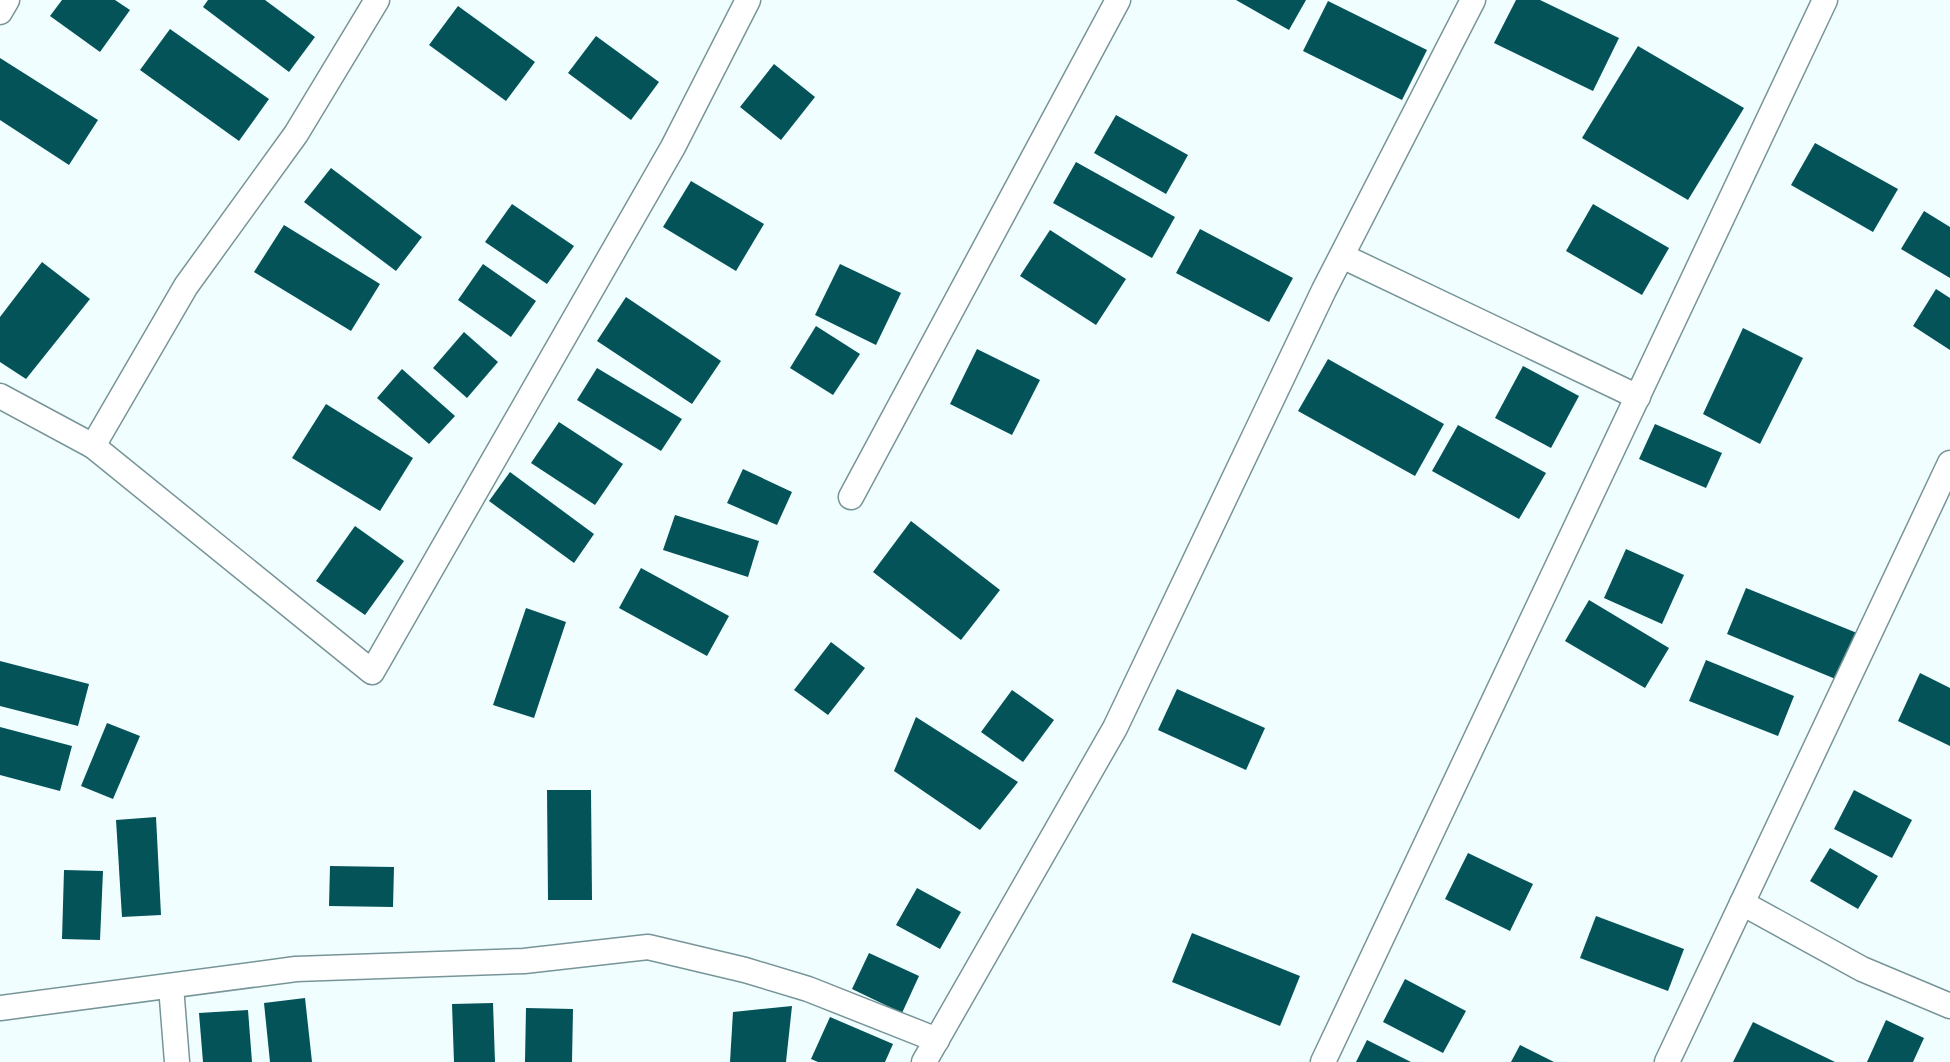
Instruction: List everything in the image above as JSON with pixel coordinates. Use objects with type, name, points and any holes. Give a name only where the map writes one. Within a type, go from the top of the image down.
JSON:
[{"type":"street","points":[[0,12],[7,0]]},
{"type":"street","points":[[93,446],[186,286],[296,134],[377,0]]},
{"type":"street","points":[[0,396],[93,446],[372,672],[673,147],[748,0]]},
{"type":"street","points":[[850,497],[1118,0]]},
{"type":"street","points":[[924,1062],[1115,728],[1342,256],[1473,0]]},
{"type":"street","points":[[1323,1062],[1825,0]]},
{"type":"street","points":[[1342,256],[1638,397]]},
{"type":"street","points":[[1667,1062],[1950,463]]},
{"type":"street","points":[[1742,903],[1862,969],[1950,1006]]},
{"type":"street","points":[[0,1008],[296,969],[524,961],[648,947],[745,970],[808,990],[937,1040]]},
{"type":"street","points":[[171,986],[177,1062]]},
{"type":"building","points":[[62,0],[115,0],[130,10],[100,52],[50,16]]},
{"type":"building","points":[[208,0],[265,0],[315,37],[289,72],[203,7]]},
{"type":"building","points":[[1236,0],[1306,0],[1289,30]]},
{"type":"building","points":[[1516,0],[1540,0],[1619,38],[1593,91],[1494,43]]},
{"type":"building","points":[[1328,1],[1427,50],[1402,100],[1303,51]]},
{"type":"building","points":[[458,6],[535,62],[506,101],[429,45]]},
{"type":"building","points":[[170,29],[269,99],[239,141],[140,70]]},
{"type":"building","points":[[596,36],[659,82],[631,120],[568,73]]},
{"type":"building","points":[[1638,46],[1744,108],[1688,200],[1582,138]]},
{"type":"building","points":[[0,58],[98,120],[69,165],[0,120]]},
{"type":"building","points":[[774,64],[815,97],[781,140],[740,107]]},
{"type":"building","points":[[1116,115],[1188,155],[1166,194],[1094,153]]},
{"type":"building","points":[[1815,143],[1898,189],[1873,232],[1791,185]]},
{"type":"building","points":[[1076,162],[1175,217],[1152,258],[1053,203]]},
{"type":"building","points":[[331,168],[422,237],[396,271],[304,202]]},
{"type":"building","points":[[691,181],[764,224],[736,271],[663,227]]},
{"type":"building","points":[[512,204],[574,246],[547,284],[485,242]]},
{"type":"building","points":[[1593,204],[1669,248],[1642,295],[1566,251]]},
{"type":"building","points":[[1924,211],[1950,227],[1950,278],[1901,249]]},
{"type":"building","points":[[284,225],[380,284],[351,331],[254,272]]},
{"type":"building","points":[[1200,229],[1293,278],[1269,322],[1176,273]]},
{"type":"building","points":[[1050,230],[1126,279],[1096,325],[1020,276]]},
{"type":"building","points":[[42,262],[90,299],[26,379],[0,362],[0,317]]},
{"type":"building","points":[[483,264],[536,301],[511,337],[458,300]]},
{"type":"building","points":[[840,264],[901,293],[876,345],[815,315]]},
{"type":"building","points":[[1936,289],[1950,298],[1950,350],[1913,326]]},
{"type":"building","points":[[626,297],[721,361],[692,404],[597,341]]},
{"type":"building","points":[[816,326],[860,354],[833,395],[790,368]]},
{"type":"building","points":[[1743,328],[1803,358],[1760,444],[1703,414]]},
{"type":"building","points":[[464,332],[498,362],[467,398],[433,368]]},
{"type":"building","points":[[977,349],[1040,380],[1012,435],[950,404]]},
{"type":"building","points":[[1328,359],[1444,424],[1415,476],[1298,411]]},
{"type":"building","points":[[1523,366],[1579,396],[1551,448],[1495,418]]},
{"type":"building","points":[[597,368],[682,419],[661,451],[577,400]]},
{"type":"building","points":[[402,369],[455,416],[429,444],[377,398]]},
{"type":"building","points":[[326,404],[413,458],[380,511],[292,458]]},
{"type":"building","points":[[559,422],[623,464],[595,505],[531,463]]},
{"type":"building","points":[[1655,424],[1722,453],[1706,488],[1639,459]]},
{"type":"building","points":[[1458,425],[1546,473],[1519,519],[1432,471]]},
{"type":"building","points":[[743,469],[792,492],[777,525],[727,503]]},
{"type":"building","points":[[510,472],[594,534],[574,563],[489,501]]},
{"type":"building","points":[[675,515],[759,541],[748,577],[663,550]]},
{"type":"building","points":[[911,521],[1000,590],[961,640],[873,572]]},
{"type":"building","points":[[355,526],[404,561],[365,615],[316,581]]},
{"type":"building","points":[[1626,549],[1684,575],[1662,624],[1604,598]]},
{"type":"building","points":[[641,568],[729,616],[707,656],[619,608]]},
{"type":"building","points":[[1746,588],[1857,633],[1838,680],[1727,634]]},
{"type":"building","points":[[1589,600],[1669,648],[1645,688],[1565,641]]},
{"type":"building","points":[[526,608],[566,622],[534,718],[493,705]]},
{"type":"building","points":[[831,642],[865,668],[828,715],[794,690]]},
{"type":"building","points":[[1706,660],[1794,696],[1778,736],[1689,701]]},
{"type":"building","points":[[0,661],[89,684],[78,726],[0,706]]},
{"type":"building","points":[[1920,673],[1950,688],[1950,746],[1898,721]]},
{"type":"building","points":[[1177,689],[1265,728],[1246,770],[1158,730]]},
{"type":"building","points":[[1012,690],[1054,720],[1023,762],[981,732]]},
{"type":"building","points":[[916,717],[1018,782],[980,830],[894,771]]},
{"type":"building","points":[[107,723],[140,736],[113,799],[81,786]]},
{"type":"building","points":[[0,727],[72,746],[60,791],[0,775]]},
{"type":"building","points":[[547,790],[591,790],[592,900],[548,900]]},
{"type":"building","points":[[1854,790],[1912,820],[1892,858],[1834,829]]},
{"type":"building","points":[[156,817],[161,915],[122,917],[116,820]]},
{"type":"building","points":[[1830,848],[1878,876],[1858,909],[1810,881]]},
{"type":"building","points":[[1468,853],[1533,884],[1510,931],[1445,899]]},
{"type":"building","points":[[330,866],[394,867],[393,907],[329,906]]},
{"type":"building","points":[[64,870],[103,871],[100,940],[62,939]]},
{"type":"building","points":[[917,888],[961,912],[940,949],[896,925]]},
{"type":"building","points":[[1596,916],[1684,949],[1668,991],[1580,958]]},
{"type":"building","points":[[1192,933],[1300,976],[1280,1026],[1172,982]]},
{"type":"building","points":[[869,953],[919,976],[902,1013],[852,989]]},
{"type":"building","points":[[1405,979],[1466,1011],[1443,1053],[1383,1022]]},
{"type":"building","points":[[305,998],[312,1062],[270,1062],[264,1003]]},
{"type":"building","points":[[493,1003],[495,1062],[454,1062],[452,1004]]},
{"type":"building","points":[[792,1006],[786,1062],[730,1062],[733,1012]]},
{"type":"building","points":[[526,1008],[573,1009],[572,1062],[525,1062]]},
{"type":"building","points":[[248,1010],[252,1062],[203,1062],[199,1013]]},
{"type":"building","points":[[830,1017],[893,1044],[885,1062],[818,1062],[811,1059]]},
{"type":"building","points":[[1886,1020],[1924,1038],[1913,1062],[1867,1062]]},
{"type":"building","points":[[1753,1022],[1835,1062],[1733,1062]]},
{"type":"building","points":[[1367,1040],[1411,1062],[1356,1062]]},
{"type":"building","points":[[1520,1045],[1554,1062],[1511,1062]]}]
